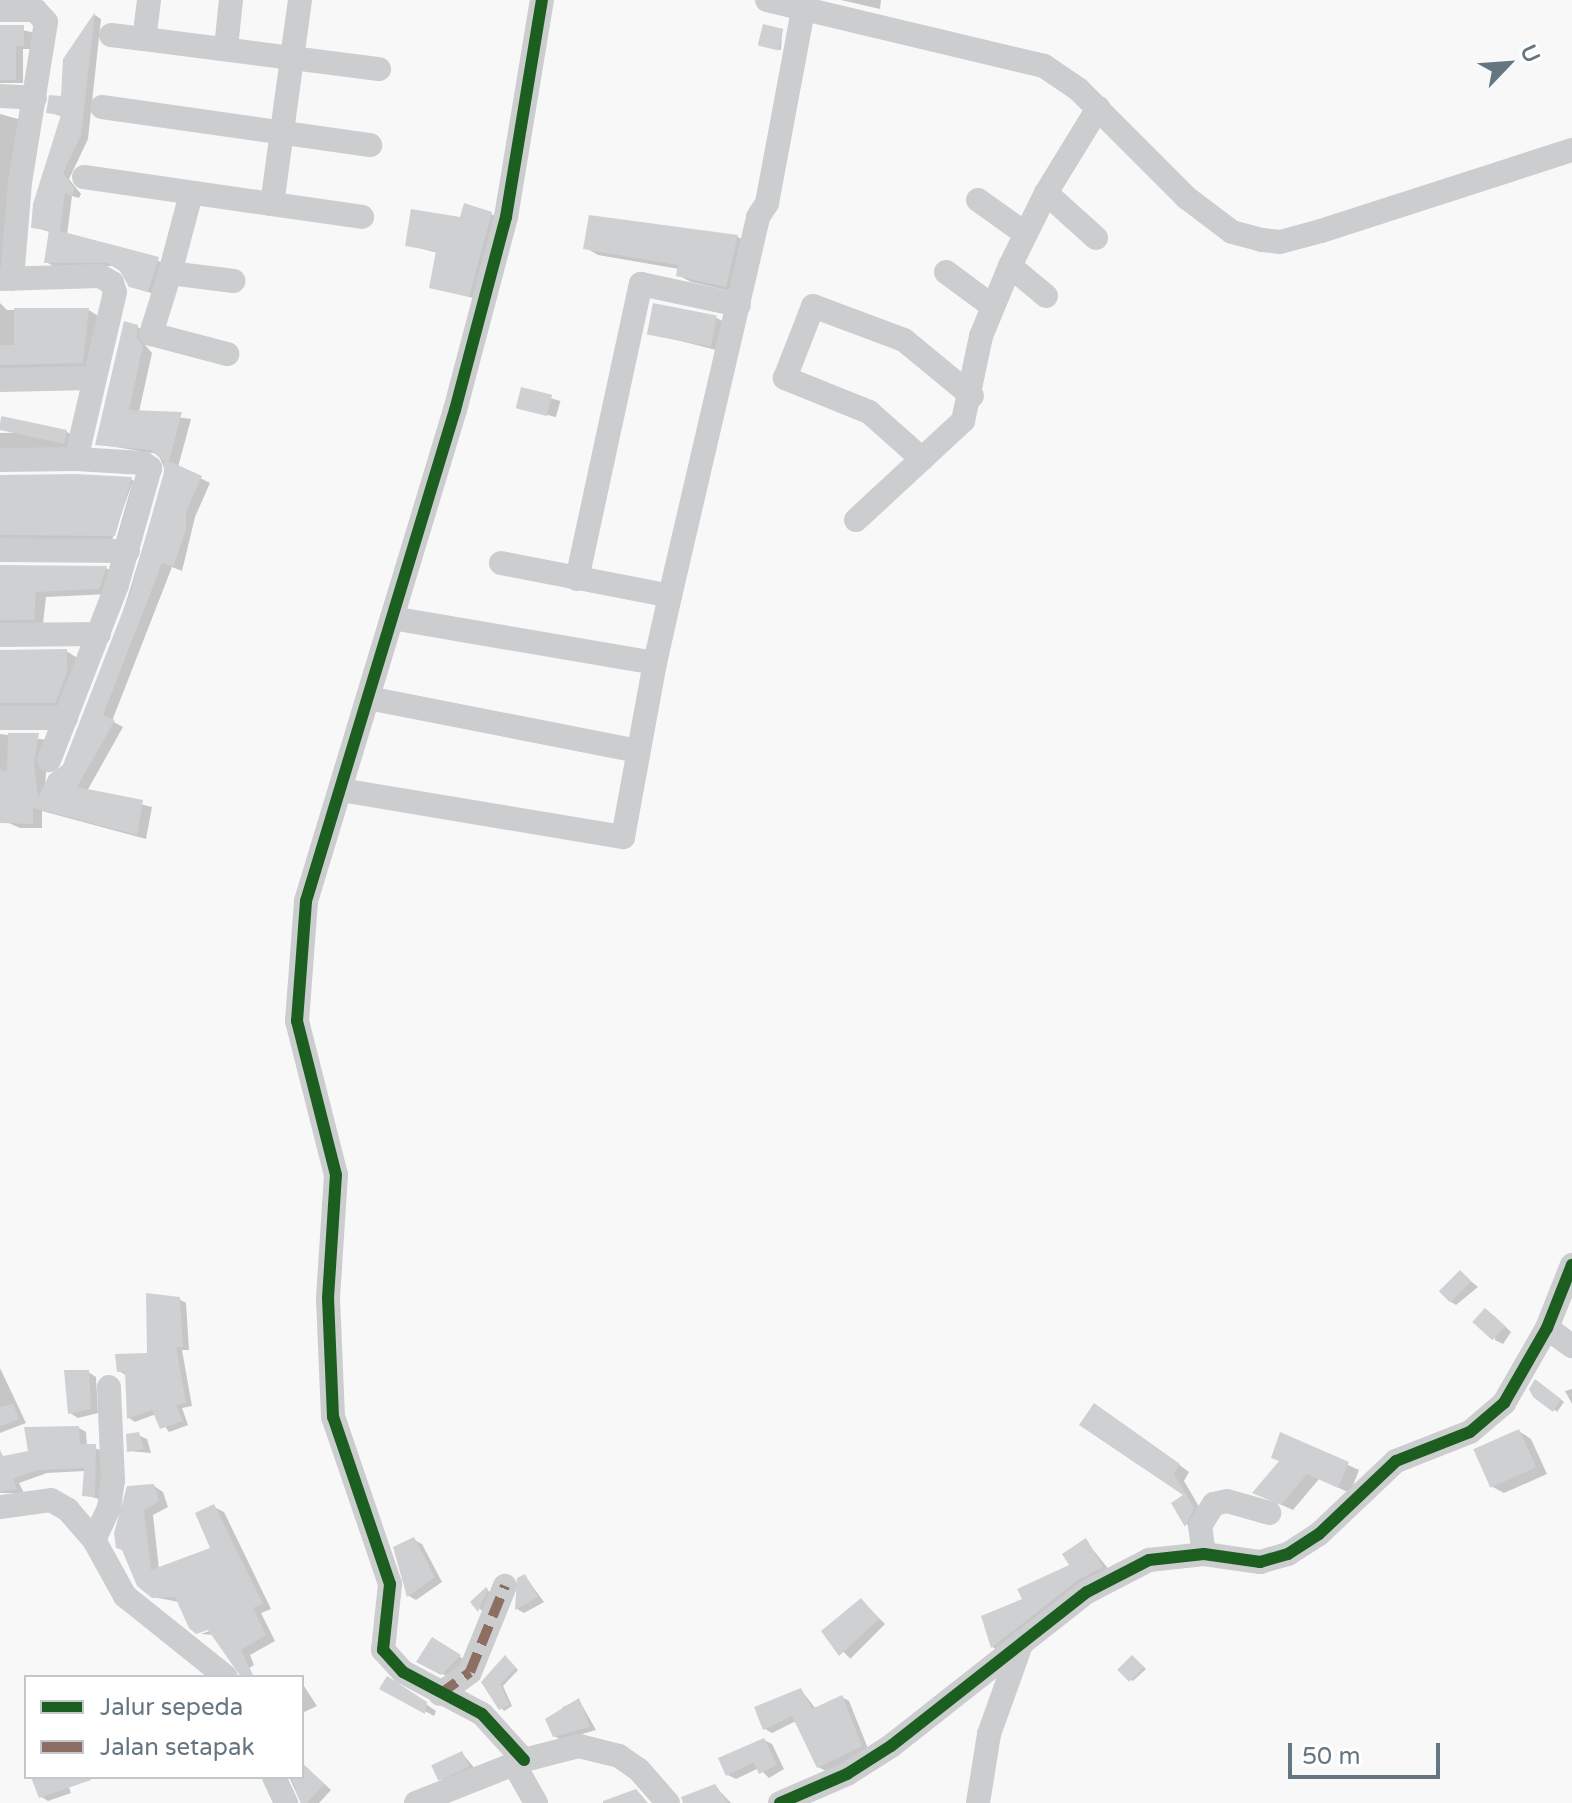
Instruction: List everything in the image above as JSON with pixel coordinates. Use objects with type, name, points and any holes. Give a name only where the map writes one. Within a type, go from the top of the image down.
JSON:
[{"type":"street","points":[[144,39],[149,0]]},
{"type":"street","points":[[226,48],[231,0]]},
{"type":"street","points":[[272,204],[300,0]]},
{"type":"street","points":[[536,1803],[519,1762],[482,1714],[403,1672],[383,1650],[390,1584],[333,1417],[328,1298],[336,1175],[297,1021],[301,923],[455,410],[506,217],[542,0]]},
{"type":"street","points":[[767,0],[1013,55],[1062,76],[1187,198],[1232,232],[1280,242],[1572,150]]},
{"type":"street","points":[[341,790],[623,837],[655,663],[758,217],[753,201],[797,9]]},
{"type":"street","points":[[0,10],[35,10],[46,22],[35,98],[10,181],[6,279],[100,276],[112,283],[115,292],[76,459]]},
{"type":"street","points":[[111,35],[379,69]]},
{"type":"street","points":[[0,96],[35,98]]},
{"type":"street","points":[[102,107],[370,145]]},
{"type":"street","points":[[856,520],[963,421],[972,396],[978,350],[992,306],[1023,232],[1098,108]]},
{"type":"street","points":[[84,177],[362,217]]},
{"type":"street","points":[[1046,193],[1096,238]]},
{"type":"street","points":[[191,194],[151,334],[227,354]]},
{"type":"street","points":[[978,200],[1023,232]]},
{"type":"street","points":[[1010,266],[1046,296]]},
{"type":"street","points":[[946,272],[992,306]]},
{"type":"street","points":[[170,273],[233,281]]},
{"type":"street","points":[[577,579],[641,284],[739,305]]},
{"type":"street","points":[[922,459],[869,412],[785,378],[813,306],[886,330],[972,396]]},
{"type":"street","points":[[0,380],[94,378]]},
{"type":"street","points":[[0,460],[76,459],[143,463],[150,468],[128,551],[49,760]]},
{"type":"street","points":[[0,550],[128,551]]},
{"type":"street","points":[[501,563],[670,596]]},
{"type":"street","points":[[392,618],[655,663]]},
{"type":"street","points":[[0,635],[99,634]]},
{"type":"street","points":[[368,698],[638,751]]},
{"type":"street","points":[[0,718],[66,718]]},
{"type":"street","points":[[780,1803],[847,1774],[891,1746],[1087,1592],[1149,1560],[1204,1554],[1260,1562],[1288,1554],[1319,1534],[1396,1461],[1470,1432],[1504,1403],[1547,1328],[1572,1265]]},
{"type":"street","points":[[1547,1328],[1572,1346]]},
{"type":"street","points":[[94,1540],[109,1508],[113,1480],[109,1387]]},
{"type":"street","points":[[0,1507],[51,1500],[68,1510],[94,1540],[125,1596],[224,1675]]},
{"type":"street","points":[[1204,1554],[1200,1526],[1214,1504],[1227,1501],[1269,1513]]},
{"type":"street","points":[[440,1694],[470,1672],[505,1586]]},
{"type":"street","points":[[978,1803],[989,1734],[1022,1642]]},
{"type":"street","points":[[416,1803],[519,1762],[579,1746],[619,1756],[639,1770],[668,1803]]},
{"type":"street","points":[[275,1779],[286,1803]]},
{"type":"building","points":[[95,12],[81,135],[63,173],[74,188],[72,196],[65,193],[60,231],[159,257],[148,292],[129,287],[120,271],[107,263],[44,263],[49,230],[31,228],[33,204],[61,115],[46,113],[49,95],[61,96],[63,59]]},
{"type":"building","points":[[763,24],[783,29],[778,50],[758,45]]},
{"type":"building","points":[[0,25],[24,25],[24,46],[16,46],[16,80],[0,80]]},
{"type":"building","points":[[464,203],[492,212],[469,297],[429,288],[436,251],[405,246],[411,209],[460,217]]},
{"type":"building","points":[[589,215],[738,235],[726,287],[676,276],[678,265],[583,249]]},
{"type":"building","points":[[653,303],[717,315],[711,347],[647,334]]},
{"type":"building","points":[[14,308],[89,308],[83,363],[0,365],[0,345],[14,345]]},
{"type":"building","points":[[124,321],[138,325],[137,338],[143,346],[129,410],[182,412],[169,461],[202,476],[186,512],[186,530],[173,567],[162,563],[103,715],[115,720],[77,787],[143,800],[137,835],[33,808],[33,824],[0,823],[0,770],[7,771],[8,733],[39,733],[34,762],[38,798],[49,775],[63,765],[131,590],[164,472],[164,462],[151,450],[95,445]]},
{"type":"building","points":[[521,387],[552,395],[547,416],[516,408]]},
{"type":"building","points":[[1,416],[67,430],[64,444],[0,430]]},
{"type":"building","points":[[0,475],[132,477],[115,536],[0,535]]},
{"type":"building","points":[[0,565],[107,566],[99,589],[36,592],[34,620],[0,620]]},
{"type":"building","points":[[67,649],[67,673],[55,703],[0,703],[0,650]]},
{"type":"building","points":[[1460,1270],[1471,1281],[1450,1303],[1439,1291]]},
{"type":"building","points":[[146,1293],[180,1297],[183,1347],[176,1347],[186,1403],[176,1405],[183,1421],[160,1429],[152,1410],[127,1419],[125,1372],[117,1372],[115,1354],[147,1353]]},
{"type":"building","points":[[1485,1308],[1505,1326],[1492,1340],[1472,1322]]},
{"type":"building","points":[[64,1370],[89,1370],[91,1409],[68,1414]]},
{"type":"building","points":[[1535,1379],[1561,1399],[1553,1412],[1533,1397],[1529,1389]]},
{"type":"building","points":[[1094,1403],[1180,1464],[1174,1474],[1194,1508],[1185,1527],[1171,1503],[1183,1495],[1079,1425]]},
{"type":"building","points":[[13,1404],[19,1419],[0,1426],[0,1407]]},
{"type":"building","points":[[79,1426],[80,1444],[96,1444],[95,1497],[82,1496],[84,1468],[38,1470],[13,1479],[17,1489],[0,1492],[0,1450],[3,1456],[28,1451],[24,1427]]},
{"type":"building","points":[[1519,1429],[1536,1467],[1490,1488],[1473,1449]]},
{"type":"building","points":[[139,1432],[144,1449],[127,1452],[126,1434]]},
{"type":"building","points":[[1280,1432],[1349,1462],[1338,1488],[1307,1474],[1281,1505],[1252,1493],[1279,1461],[1271,1458]]},
{"type":"building","points":[[154,1484],[159,1501],[144,1510],[151,1570],[210,1548],[195,1513],[214,1504],[263,1604],[253,1608],[266,1635],[241,1650],[253,1675],[240,1675],[208,1630],[196,1634],[189,1628],[175,1597],[152,1598],[137,1586],[122,1550],[116,1548],[114,1533],[127,1486]]},
{"type":"building","points":[[414,1537],[435,1577],[407,1597],[393,1547]]},
{"type":"building","points":[[1086,1538],[1103,1567],[1078,1580],[991,1648],[981,1616],[1022,1599],[1017,1589],[1069,1565],[1062,1554]]},
{"type":"building","points":[[525,1574],[538,1597],[515,1610],[517,1578]]},
{"type":"building","points":[[486,1587],[488,1589],[478,1612],[470,1602]]},
{"type":"building","points":[[861,1598],[879,1619],[839,1656],[821,1631]]},
{"type":"building","points":[[432,1637],[461,1655],[441,1675],[416,1662]]},
{"type":"building","points":[[505,1655],[516,1668],[500,1684],[510,1705],[499,1710],[481,1682]]},
{"type":"building","points":[[1132,1655],[1144,1667],[1129,1682],[1117,1670]]},
{"type":"building","points":[[387,1676],[427,1702],[425,1714],[379,1689]]},
{"type":"building","points":[[801,1688],[812,1709],[842,1695],[862,1746],[817,1768],[792,1716],[763,1730],[754,1707]]},
{"type":"building","points":[[579,1698],[590,1727],[553,1737],[545,1719]]},
{"type":"building","points":[[764,1738],[777,1765],[759,1774],[754,1762],[726,1776],[718,1758]]},
{"type":"building","points":[[462,1751],[469,1766],[438,1781],[431,1765]]},
{"type":"building","points":[[304,1765],[324,1784],[307,1803],[301,1803],[292,1779],[304,1779]]},
{"type":"building","points":[[32,1779],[91,1779],[91,1780],[39,1798]]},
{"type":"building","points":[[715,1784],[728,1803],[683,1803],[681,1797]]},
{"type":"building","points":[[636,1789],[648,1803],[603,1803],[603,1801]]},
{"type":"marked path","points":[[440,1694],[470,1672],[505,1586]]},
{"type":"cycle path","points":[[524,1760],[482,1714],[403,1672],[383,1650],[390,1584],[333,1417],[328,1298],[336,1175],[297,1021],[306,901],[455,410],[506,217],[542,0]]},
{"type":"cycle path","points":[[780,1803],[847,1774],[891,1746],[1087,1592],[1149,1560],[1204,1554],[1260,1562],[1288,1554],[1319,1534],[1396,1461],[1470,1432],[1504,1403],[1547,1328],[1572,1265]]}]
